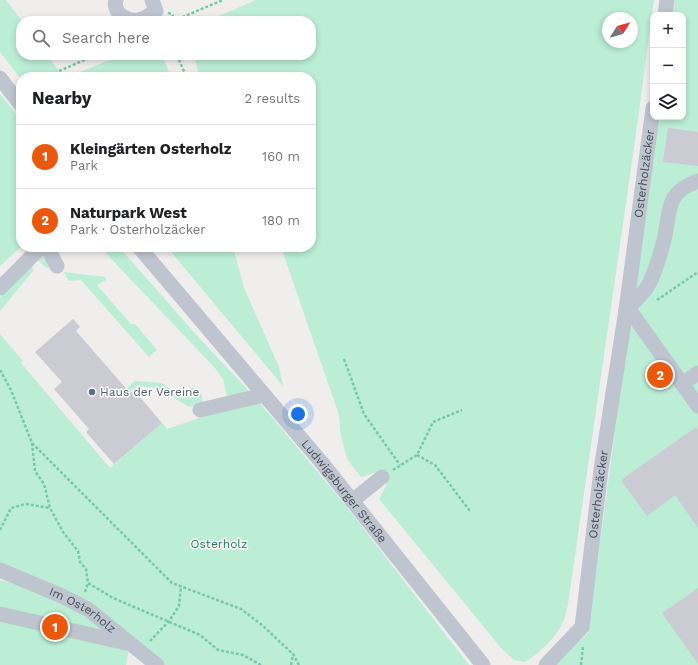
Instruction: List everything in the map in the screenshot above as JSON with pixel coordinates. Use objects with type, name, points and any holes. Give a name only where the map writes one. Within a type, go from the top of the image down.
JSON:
[{"type":"street","points":[[116,0],[115,4],[119,13],[123,16]]},
{"type":"street","points":[[148,16],[156,11],[152,0]]},
{"type":"street","points":[[665,12],[667,0]]},
{"type":"street","points":[[0,78],[16,99]]},
{"type":"street","name":"Osterholzäcker","points":[[546,665],[582,627],[601,470],[626,310],[651,120]]},
{"type":"street","points":[[698,181],[687,185],[676,194],[669,207],[664,240],[650,282],[638,298],[626,310],[633,316],[698,406]]},
{"type":"street","points":[[0,288],[36,252]]},
{"type":"street","points":[[50,252],[57,266]]},
{"type":"street","name":"Ludwigsburger Straße","points":[[143,252],[352,501],[483,665]]},
{"type":"street","points":[[682,384],[698,373]]},
{"type":"street","points":[[200,410],[264,396]]},
{"type":"street","points":[[352,501],[382,477]]},
{"type":"street","name":"Im Osterholz","points":[[0,570],[62,596],[89,610],[157,665]]},
{"type":"street","points":[[0,614],[135,648]]},
{"type":"path","points":[[185,16],[223,0]]},
{"type":"path","points":[[58,72],[84,60]]},
{"type":"path","points":[[179,60],[184,72]]},
{"type":"path","points":[[652,303],[698,272]]},
{"type":"path","points":[[344,359],[364,414],[400,465]]},
{"type":"path","points":[[0,370],[11,390],[32,443],[35,471],[44,484],[50,508],[63,532],[78,551],[80,562],[86,569],[88,583],[113,598],[200,635],[218,650],[243,655],[261,665]]},
{"type":"path","points":[[382,477],[417,455],[433,422],[462,410]]},
{"type":"path","points":[[32,443],[172,583],[241,609],[262,625],[293,654],[300,665]]},
{"type":"path","points":[[417,455],[435,465],[470,511]]},
{"type":"path","points":[[0,530],[11,508],[26,504],[50,508]]},
{"type":"path","points":[[135,648],[169,621],[179,606],[181,586]]},
{"type":"path","points":[[291,665],[293,654]]},
{"type":"green space","points":[[0,0],[6,0],[18,16],[16,16],[16,60],[51,60],[59,71],[16,73],[0,52]]},
{"type":"green space","points":[[256,0],[654,0],[652,12],[650,12],[650,30],[634,148],[568,606],[563,622],[552,639],[541,650],[525,662],[514,660],[502,649],[379,499],[387,484],[377,472],[361,477],[347,459],[340,431],[339,415],[283,252],[316,252],[316,72],[198,72],[195,60],[316,60],[316,16],[219,16]]},
{"type":"green space","points":[[675,0],[698,0],[698,665],[554,665],[588,633],[657,120],[686,120],[686,12],[673,12]]},
{"type":"green space","points":[[110,60],[164,60],[169,72],[80,72]]},
{"type":"green space","points":[[0,94],[16,114],[16,252],[0,266]]},
{"type":"green space","points":[[42,252],[49,267],[46,268],[37,259],[32,264],[33,271],[0,311],[0,297]]},
{"type":"green space","points":[[105,252],[123,252],[200,339],[249,391],[228,400],[223,379],[215,368]]},
{"type":"green space","points":[[171,252],[234,252],[244,288],[279,367],[283,386]]},
{"type":"green space","points":[[64,272],[105,277],[106,280],[97,285],[131,324],[135,324],[157,350],[149,357],[81,280],[69,281]]},
{"type":"green space","name":"Osterholz","points":[[0,334],[23,361],[21,363],[110,468],[162,423],[167,429],[235,406],[260,403],[346,506],[469,665],[161,665],[87,604],[0,568]]},
{"type":"green space","points":[[135,381],[161,383],[181,396],[191,388],[194,388],[201,394],[203,403],[189,407],[157,388],[137,386],[130,391],[127,388]]},
{"type":"green space","points":[[0,580],[62,596],[130,644],[126,665],[0,665]]},
{"type":"building","points":[[668,128],[698,132],[698,166],[663,162]]},
{"type":"building","name":"Haus der Vereine","points":[[73,319],[80,327],[76,331],[130,393],[134,390],[162,423],[114,464],[86,432],[89,429],[54,389],[62,382],[35,352]]},
{"type":"building","points":[[696,427],[698,430],[698,528],[675,495],[647,516],[621,480]]},
{"type":"building","points":[[698,588],[698,664],[662,613]]},
{"type":"place","name":"Naturpark West","points":[[660,375]]},
{"type":"place","name":"Haus der Vereine","points":[[92,392]]},
{"type":"place","name":"Kleingärten Osterholz","points":[[55,627]]}]
